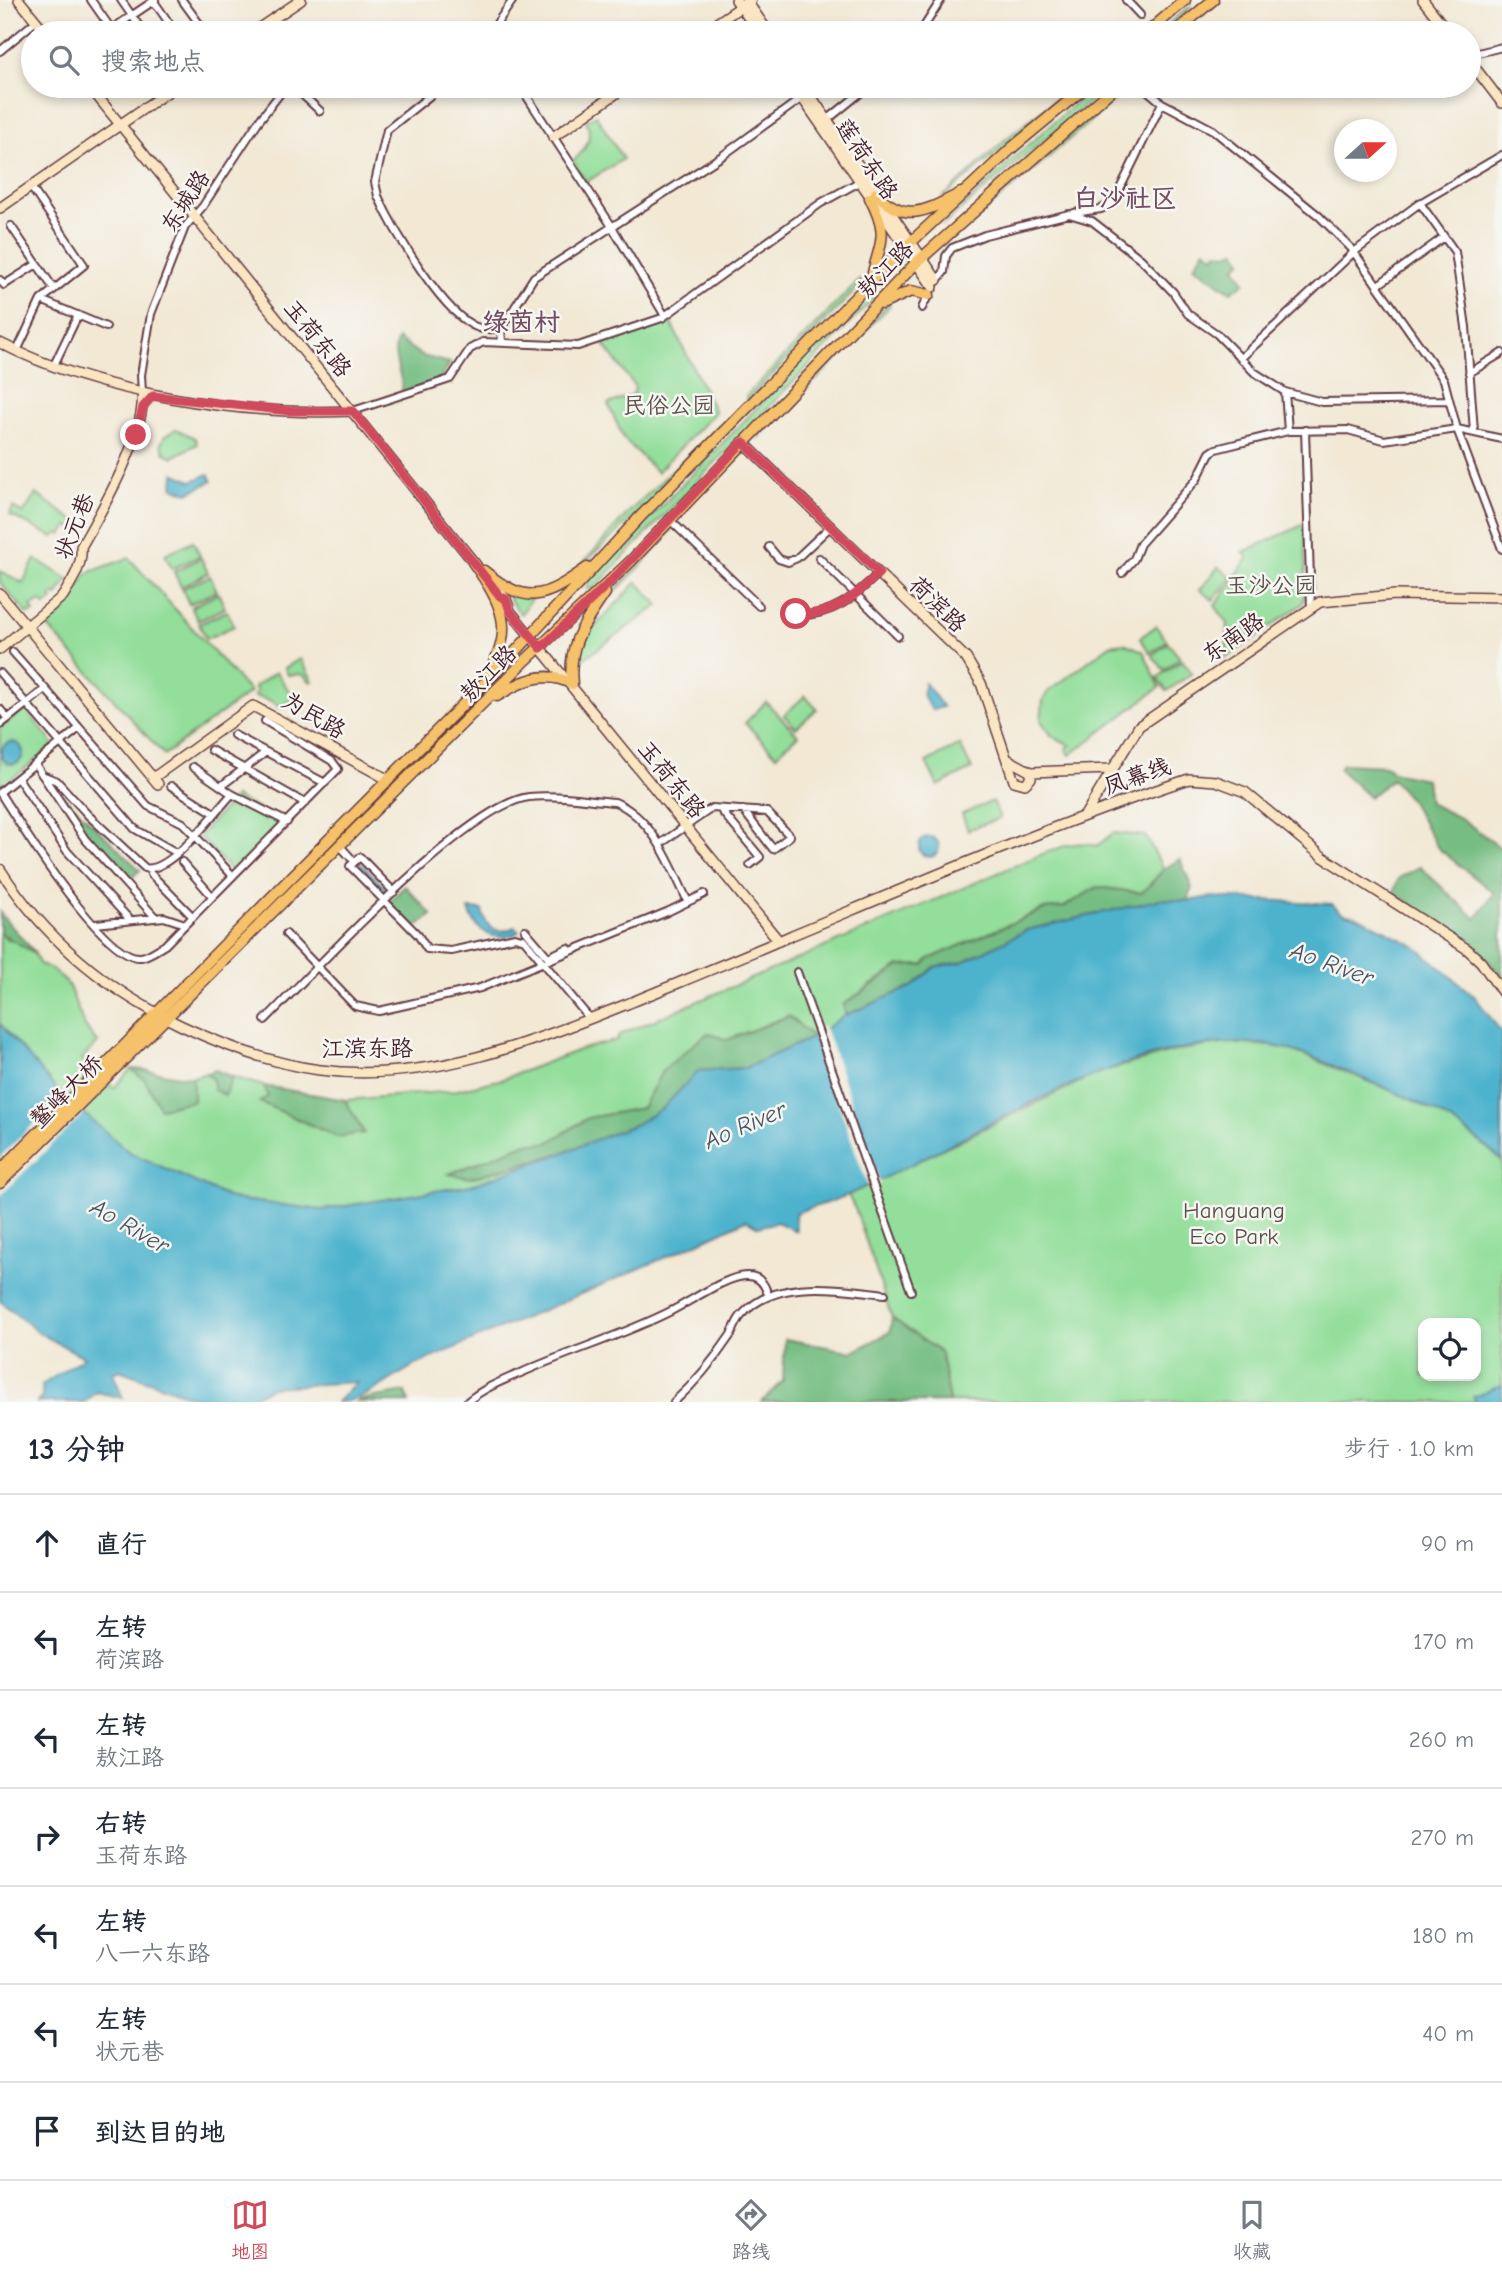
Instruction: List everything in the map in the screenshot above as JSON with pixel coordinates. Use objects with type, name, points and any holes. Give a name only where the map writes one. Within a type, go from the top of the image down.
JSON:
[{"type":"main road","points":[[19,0],[36,21]]},
{"type":"main road","points":[[273,21],[301,0]]},
{"type":"main road","points":[[1162,21],[1188,0],[1200,11]]},
{"type":"main road","points":[[1188,21],[1213,0]]},
{"type":"main road","points":[[1423,0],[1440,21]]},
{"type":"main road","points":[[718,21],[744,2]]},
{"type":"main road","points":[[744,2],[753,21]]},
{"type":"main road","points":[[744,2],[759,21]]},
{"type":"main road","points":[[1481,76],[1502,103]]},
{"type":"main road","name":"玉荷东路","points":[[99,98],[473,562]]},
{"type":"main road","points":[[0,208],[158,98]]},
{"type":"main road","points":[[553,136],[608,98]]},
{"type":"main road","name":"莲荷东路","points":[[802,98],[859,182],[873,195]]},
{"type":"main road","name":"莲荷东路","points":[[812,98],[873,195],[919,260],[933,287]]},
{"type":"main road","name":"敖江路","points":[[158,1020],[470,698],[599,560],[871,282],[968,190],[1073,98]]},
{"type":"main road","name":"敖江路","points":[[158,1020],[341,847],[615,577],[919,260],[1102,98]]},
{"type":"main road","points":[[873,195],[894,208],[913,213],[931,209],[968,190]]},
{"type":"main road","points":[[873,195],[883,243],[871,282],[884,296]]},
{"type":"main road","points":[[870,312],[900,294],[933,287]]},
{"type":"main road","points":[[0,343],[54,365],[153,396],[290,411],[353,411]]},
{"type":"main road","name":"状元巷","points":[[0,649],[63,596],[73,578],[82,560],[82,547],[133,442],[143,407],[142,392]]},
{"type":"main road","points":[[143,407],[153,396]]},
{"type":"main road","name":"荷滨路","points":[[743,442],[970,663],[981,683],[1017,783],[1028,783],[1031,772],[1110,769]]},
{"type":"main road","points":[[473,562],[499,583],[528,596],[556,589],[599,560]]},
{"type":"main road","points":[[470,698],[500,650],[506,612],[473,562]]},
{"type":"main road","points":[[480,708],[528,679],[548,676],[572,684],[571,656],[575,638],[615,577]]},
{"type":"main road","points":[[580,583],[577,596],[581,600],[592,598]]},
{"type":"main road","name":"为民路","points":[[0,594],[155,781],[248,707],[255,706],[389,780]]},
{"type":"main road","name":"东南路","points":[[1085,815],[1110,769],[1142,723],[1311,608],[1341,598],[1395,595],[1502,597]]},
{"type":"main road","name":"玉荷东路","points":[[506,612],[530,635],[572,684],[779,941]]},
{"type":"main road","points":[[1009,760],[1027,767],[1031,772]]},
{"type":"main road","name":"凤幕线","points":[[779,941],[1085,815],[1189,779],[1209,780],[1245,792],[1323,856],[1466,949],[1481,962],[1502,992]]},
{"type":"main road","name":"江滨东路","points":[[0,869],[26,906],[64,947],[158,1020],[263,1057],[320,1070],[421,1068],[523,1046],[779,941]]},
{"type":"main road","name":"鳌峰大桥","points":[[0,1171],[158,1020]]},
{"type":"main road","name":"鳌峰大桥","points":[[0,1183],[158,1020]]},
{"type":"street","points":[[91,0],[103,21]]},
{"type":"street","points":[[121,0],[136,21]]},
{"type":"street","points":[[125,21],[154,0],[168,21]]},
{"type":"street","points":[[182,0],[197,21]]},
{"type":"street","points":[[498,21],[513,0]]},
{"type":"street","points":[[928,21],[941,0]]},
{"type":"street","points":[[1126,0],[1140,15]]},
{"type":"street","points":[[0,51],[21,34]]},
{"type":"street","points":[[1481,52],[1502,47]]},
{"type":"street","name":"东城路","points":[[142,392],[141,375],[151,314],[185,227],[203,206],[258,121],[276,98]]},
{"type":"street","points":[[306,98],[320,111]]},
{"type":"street","points":[[427,98],[387,130],[375,182],[378,196],[426,276],[451,309],[478,328],[500,329]]},
{"type":"street","points":[[528,98],[611,225],[665,316]]},
{"type":"street","points":[[502,342],[500,329],[534,277],[722,156],[802,98]]},
{"type":"street","points":[[827,120],[854,98]]},
{"type":"street","points":[[1156,98],[1213,130],[1319,216],[1354,252],[1444,380],[1457,429],[1502,549]]},
{"type":"street","points":[[922,309],[944,272],[946,256],[952,248],[985,236],[1069,214],[1101,209],[1113,203],[1162,103]]},
{"type":"street","points":[[1241,358],[1354,252],[1420,203],[1502,155]]},
{"type":"street","points":[[353,411],[435,387],[450,379],[464,355],[477,344],[502,342],[578,346],[665,316],[821,203],[859,182]]},
{"type":"street","points":[[17,351],[41,300],[84,265],[31,187]]},
{"type":"street","points":[[1420,203],[1455,252],[1474,431]]},
{"type":"street","points":[[1069,214],[1092,220],[1141,259],[1173,292],[1188,314],[1217,334],[1254,372],[1285,393],[1322,402],[1449,400]]},
{"type":"street","points":[[11,226],[54,289]]},
{"type":"street","points":[[1378,285],[1444,237]]},
{"type":"street","points":[[0,280],[4,285],[37,264]]},
{"type":"street","points":[[41,300],[106,327]]},
{"type":"street","points":[[54,365],[78,315]]},
{"type":"street","points":[[1469,373],[1502,353]]},
{"type":"street","points":[[1285,393],[1287,430]]},
{"type":"street","points":[[1122,573],[1134,559],[1140,544],[1200,476],[1213,451],[1287,430],[1348,430],[1384,440],[1457,429],[1502,439]]},
{"type":"street","points":[[1304,430],[1311,608]]},
{"type":"street","points":[[669,519],[759,606]]},
{"type":"street","points":[[769,547],[779,559],[788,562],[797,558],[831,526]]},
{"type":"street","points":[[819,558],[898,636]]},
{"type":"street","points":[[796,614],[832,611],[855,596],[879,573]]},
{"type":"street","points":[[13,652],[148,806],[183,823],[233,876]]},
{"type":"street","points":[[0,673],[59,745],[135,829],[177,853]]},
{"type":"street","points":[[0,725],[44,689]]},
{"type":"street","points":[[0,709],[8,719]]},
{"type":"street","points":[[78,729],[0,792],[50,873],[127,954],[140,957],[165,945],[338,769],[338,765],[265,720]]},
{"type":"street","points":[[234,735],[325,783]]},
{"type":"street","points":[[211,750],[306,803]]},
{"type":"street","points":[[221,786],[266,752]]},
{"type":"street","points":[[35,764],[86,839],[155,918]]},
{"type":"street","points":[[193,767],[232,793],[287,822]]},
{"type":"street","points":[[42,775],[57,781],[145,868],[164,866],[232,793]]},
{"type":"street","points":[[18,778],[67,851],[130,920]]},
{"type":"street","points":[[171,786],[214,813]]},
{"type":"street","points":[[265,1020],[420,867],[489,814],[509,802],[529,797],[615,802],[636,814],[660,844],[688,902]]},
{"type":"street","points":[[660,844],[712,808],[720,809],[743,810],[767,812],[790,836],[773,849],[743,810]]},
{"type":"street","points":[[720,809],[760,857],[750,865]]},
{"type":"street","points":[[740,832],[752,822]]},
{"type":"street","points":[[341,847],[354,860]]},
{"type":"street","points":[[394,892],[360,857],[354,860],[350,866],[427,949],[451,951],[523,934],[548,960],[590,1019]]},
{"type":"street","points":[[183,862],[212,896]]},
{"type":"street","points":[[151,874],[193,917]]},
{"type":"street","points":[[667,883],[677,879]]},
{"type":"street","points":[[286,934],[355,1006],[379,1011],[480,988],[704,894]]},
{"type":"street","points":[[95,923],[105,925],[155,918],[185,924]]},
{"type":"street","points":[[548,960],[568,948]]},
{"type":"street","points":[[797,972],[911,1292]]},
{"type":"street","points":[[467,1402],[496,1384],[579,1347],[638,1326],[730,1280],[746,1275],[756,1277],[764,1284],[766,1292]]},
{"type":"street","points":[[674,1402],[698,1380],[732,1333],[740,1317],[764,1299],[821,1287],[886,1294]]},
{"type":"green space","points":[[1190,6],[1177,21],[1171,21]]},
{"type":"green space","points":[[1058,98],[1064,98],[941,199],[1006,139]]},
{"type":"green space","points":[[1081,98],[1094,98],[942,226]]},
{"type":"green space","points":[[1111,98],[1117,98],[967,227],[966,225]]},
{"type":"green space","points":[[596,115],[623,159],[586,182],[573,161],[582,152],[589,138],[586,121]]},
{"type":"green space","points":[[1205,249],[1214,256],[1217,252],[1227,254],[1236,251],[1242,261],[1235,267],[1245,282],[1231,292],[1194,266]]},
{"type":"green space","points":[[860,279],[863,283],[746,401],[746,396]]},
{"type":"green space","points":[[870,291],[874,298],[592,590],[586,588],[588,582]]},
{"type":"green space","points":[[888,303],[890,306],[758,438],[757,435]]},
{"type":"green space","name":"民俗公园","points":[[669,319],[715,412],[657,472],[624,439],[608,404],[633,395],[635,387],[603,343]]},
{"type":"green space","points":[[398,339],[422,356],[450,363],[441,379],[402,393],[395,352]]},
{"type":"green space","points":[[718,427],[718,432],[655,497],[575,572],[630,511]]},
{"type":"green space","points":[[176,429],[195,438],[197,444],[173,457],[165,453],[161,444],[164,437]]},
{"type":"green space","points":[[36,494],[86,529],[84,532],[68,526],[62,535],[59,533],[53,537],[10,515],[13,507],[23,514]]},
{"type":"green space","name":"玉沙公园","points":[[1305,524],[1306,592],[1302,604],[1226,658],[1228,623],[1215,606],[1248,558],[1243,552]]},
{"type":"green space","points":[[668,528],[671,530],[641,566],[605,602]]},
{"type":"green space","points":[[193,541],[200,556],[172,569],[165,554]]},
{"type":"green space","points":[[129,558],[250,692],[164,755],[47,626],[65,611],[87,573]]},
{"type":"green space","points":[[201,558],[208,573],[181,587],[174,572]]},
{"type":"green space","points":[[35,559],[68,579],[57,596],[54,594],[51,597],[53,600],[45,606],[41,601],[31,606],[34,612],[27,614],[0,583],[0,571],[23,583]]},
{"type":"green space","points":[[1218,567],[1232,577],[1213,600],[1200,590]]},
{"type":"green space","points":[[210,576],[217,591],[189,604],[182,589]]},
{"type":"green space","points":[[637,582],[659,605],[579,662],[582,640]]},
{"type":"green space","points":[[218,593],[225,608],[198,621],[191,607]]},
{"type":"green space","points":[[513,594],[531,599],[521,614],[509,599]]},
{"type":"green space","points":[[227,611],[234,626],[206,639],[199,624]]},
{"type":"green space","points":[[1156,626],[1167,641],[1150,653],[1140,638]]},
{"type":"green space","points":[[1124,643],[1143,651],[1160,687],[1070,755],[1066,749],[1070,745],[1052,736],[1041,721],[1043,700],[1048,692],[1110,645]]},
{"type":"green space","points":[[1168,643],[1180,658],[1164,670],[1152,655]]},
{"type":"green space","points":[[300,659],[313,681],[302,674],[288,675],[285,668]]},
{"type":"green space","points":[[1182,660],[1192,673],[1167,691],[1157,678]]},
{"type":"green space","points":[[276,672],[294,698],[280,708],[272,701],[254,696],[257,691],[254,687]]},
{"type":"green space","points":[[805,696],[817,709],[796,728],[784,715]]},
{"type":"green space","points":[[766,702],[798,735],[776,755],[745,723]]},
{"type":"green space","points":[[25,708],[54,745],[3,786],[0,783],[0,729]]},
{"type":"green space","points":[[960,745],[972,769],[938,786],[926,762]]},
{"type":"green space","points":[[1342,764],[1387,766],[1392,772],[1426,779],[1429,803],[1462,819],[1502,849],[1502,977],[1473,944],[1393,893],[1399,878],[1420,867],[1476,919],[1494,893],[1438,848],[1409,798],[1392,779],[1369,797],[1339,769]]},
{"type":"green space","points":[[54,787],[140,870],[129,880],[89,838]]},
{"type":"green space","points":[[235,797],[282,822],[232,872],[199,836]]},
{"type":"green space","points":[[993,801],[1000,818],[968,830],[962,814]]},
{"type":"green space","points":[[1113,833],[1145,836],[1164,869],[1142,893],[1097,887],[1064,907],[1044,909],[929,959],[924,965],[899,966],[843,1005],[846,1015],[813,1037],[788,1016],[727,1040],[663,1070],[642,1108],[588,1118],[548,1143],[527,1143],[470,1178],[565,1152],[471,1185],[322,1210],[232,1199],[129,1152],[60,1094],[0,1024],[0,933],[6,939],[27,947],[39,964],[52,969],[68,984],[84,1025],[98,1043],[81,1059],[114,1088],[131,1069],[145,1080],[193,1101],[193,1077],[207,1073],[225,1095],[232,1077],[264,1086],[268,1096],[260,1102],[337,1137],[364,1133],[345,1100],[453,1091],[503,1079],[582,1049],[617,1040],[619,1035],[1040,855],[1075,844],[1097,846]]},
{"type":"green space","points":[[1180,859],[1192,888],[1188,901],[1162,899],[1027,930],[963,962],[935,967],[912,987],[846,1015],[843,1005],[900,966],[924,965],[929,959],[1045,909],[1064,907],[1097,887],[1142,893],[1164,869]]},
{"type":"green space","points":[[405,886],[432,915],[415,928],[389,902]]},
{"type":"green space","points":[[0,912],[4,918],[36,954],[0,933]]},
{"type":"green space","points":[[789,1016],[813,1037],[745,1068],[698,1071],[663,1108],[636,1124],[565,1152],[470,1178],[449,1174],[527,1143],[548,1143],[588,1118],[642,1108],[663,1070],[708,1033],[727,1040]]},
{"type":"green space","name":"Hanguang Eco Park","points":[[1229,1043],[1283,1047],[1415,1100],[1469,1130],[1502,1161],[1502,1402],[949,1402],[941,1353],[892,1318],[856,1211],[848,1195],[1098,1073],[1179,1050]]},
{"type":"green space","points":[[131,1069],[193,1077],[193,1101],[160,1108],[145,1080]]},
{"type":"green space","points":[[215,1070],[232,1077],[225,1095],[214,1090],[213,1080],[207,1073]]},
{"type":"green space","points":[[264,1086],[345,1100],[364,1133],[337,1137],[260,1102],[268,1096]]},
{"type":"green space","points":[[892,1318],[941,1353],[949,1402],[762,1402],[783,1381],[785,1339],[853,1352],[890,1332]]},
{"type":"green space","points":[[405,1392],[409,1402],[357,1402],[359,1400]]},
{"type":"water","points":[[174,473],[192,481],[209,474],[212,481],[188,493],[173,487]]},
{"type":"water","points":[[925,683],[943,707],[932,710],[922,694]]},
{"type":"water","points":[[12,742],[20,745],[23,753],[20,761],[12,764],[4,761],[1,753],[4,745]]},
{"type":"water","points":[[925,837],[933,837],[939,847],[933,857],[925,857],[919,851],[919,843]]},
{"type":"water","points":[[361,863],[387,890],[383,895],[356,867]]},
{"type":"water","name":"Ao River","points":[[1210,897],[1332,904],[1342,913],[1357,916],[1415,946],[1475,997],[1502,1033],[1502,1161],[1469,1133],[1436,1112],[1303,1054],[1283,1048],[1230,1043],[1175,1050],[1118,1066],[1061,1089],[850,1194],[795,1213],[796,1231],[777,1222],[758,1227],[746,1220],[418,1364],[359,1398],[337,1402],[357,1382],[272,1387],[243,1402],[207,1402],[119,1370],[113,1373],[123,1398],[97,1392],[84,1402],[37,1402],[42,1397],[42,1385],[84,1357],[39,1333],[0,1301],[0,1024],[60,1093],[129,1152],[232,1199],[322,1210],[471,1185],[636,1124],[663,1108],[698,1071],[745,1068],[813,1037],[846,1015],[912,987],[935,967],[963,962],[1027,930],[1162,899],[1188,901]]},
{"type":"water","points":[[469,909],[482,910],[486,922],[493,929],[503,931],[515,927],[519,932],[503,937],[488,934],[476,924]]},
{"type":"water","points":[[1502,1385],[1502,1402],[1476,1402],[1473,1397]]},
{"type":"pier","points":[[824,1025],[880,1184],[869,1189],[813,1032]]},
{"type":"pier","points":[[65,1093],[86,1111],[0,1196],[0,1157]]},
{"type":"district","name":"白沙社区","points":[[1125,198]]},
{"type":"district","name":"绿茵村","points":[[521,322]]},
{"type":"route","points":[[136,435],[143,407],[153,396],[290,411],[353,411],[500,596],[506,599],[510,611],[541,648],[631,561],[743,442],[879,573],[855,596],[832,611],[796,614]]}]
